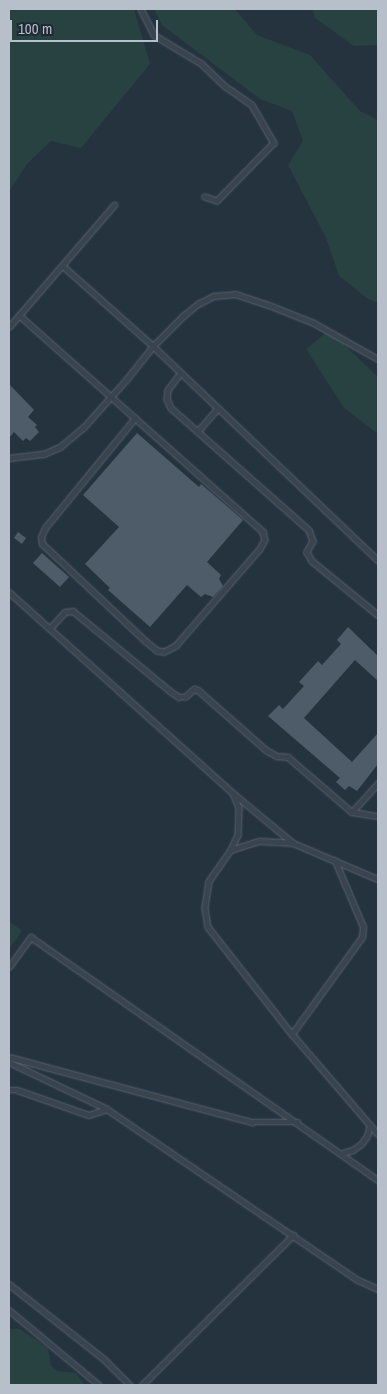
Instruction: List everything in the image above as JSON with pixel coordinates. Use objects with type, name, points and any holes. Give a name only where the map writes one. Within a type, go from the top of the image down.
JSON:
[{"type":"lane","points":[[141,9],[154,35],[202,64],[225,86],[252,104],[274,143],[217,201],[205,196]]},
{"type":"lane","points":[[9,327],[114,205]]},
{"type":"lane","points":[[63,266],[153,346],[378,560]]},
{"type":"lane","points":[[9,458],[44,454],[60,447],[83,428],[153,346],[198,304],[214,296],[235,294],[269,305],[314,323],[378,359]]},
{"type":"lane","points":[[19,315],[258,526],[263,532],[265,540],[260,549],[176,646],[164,652],[157,651],[146,642],[60,563],[42,544],[41,537],[45,528],[135,418]]},
{"type":"lane","points":[[181,373],[168,390],[167,399],[171,408],[309,530],[312,541],[307,552],[312,561],[378,614]]},
{"type":"lane","points":[[198,431],[218,408]]},
{"type":"lane","points":[[9,592],[233,793],[293,843],[378,880]]},
{"type":"lane","points":[[50,628],[65,612],[73,612],[179,697],[185,697],[194,689],[198,690],[266,750],[277,756],[288,756],[352,812],[378,816]]},
{"type":"lane","points":[[352,812],[378,783]]},
{"type":"lane","points":[[233,793],[240,808],[240,820],[232,850],[209,882],[205,908],[208,927],[292,1034],[378,1134]]},
{"type":"lane","points":[[232,850],[259,841],[293,843]]},
{"type":"lane","points":[[292,1034],[362,937],[363,927],[336,861]]},
{"type":"lane","points":[[9,966],[31,937],[299,1122],[378,1180]]},
{"type":"lane","points":[[9,1057],[252,1122],[299,1122]]},
{"type":"lane","points":[[9,1062],[107,1109],[358,1280],[378,1289]]},
{"type":"lane","points":[[9,1090],[17,1090],[89,1116],[107,1109]]},
{"type":"lane","points":[[343,1153],[353,1150],[361,1144],[367,1136],[370,1124]]},
{"type":"lane","points":[[142,1385],[293,1235]]},
{"type":"lane","points":[[9,1284],[104,1359],[130,1385]]},
{"type":"lane","points":[[9,1310],[99,1385]]},
{"type":"green space","points":[[9,9],[134,9],[150,64],[81,148],[51,141],[27,164],[9,192]]},
{"type":"green space","points":[[154,9],[235,9],[257,35],[310,55],[360,111],[378,120],[378,303],[368,299],[339,276],[326,238],[288,165],[303,141],[292,111],[260,99],[162,25]]},
{"type":"green space","points":[[312,9],[378,9],[378,45],[354,46],[315,18]]},
{"type":"green space","points":[[329,330],[378,377],[378,434],[344,408],[306,349]]},
{"type":"green space","points":[[9,921],[22,931],[9,949]]},
{"type":"green space","points":[[9,1329],[20,1329],[48,1348],[51,1365],[57,1371],[76,1373],[85,1385],[9,1385]]},
{"type":"building","points":[[9,384],[34,410],[28,417],[37,425],[35,427],[39,432],[30,441],[26,438],[23,441],[14,432],[9,438]]},
{"type":"building","points":[[137,433],[199,487],[201,484],[243,520],[207,562],[221,575],[219,579],[223,586],[213,597],[205,594],[201,597],[187,585],[150,627],[108,590],[110,588],[85,564],[119,527],[83,495]]},
{"type":"building","points":[[18,532],[26,538],[22,544],[14,538]]},
{"type":"building","points":[[42,553],[69,577],[60,587],[33,563]]},
{"type":"building","points":[[348,627],[378,656],[378,681],[355,660],[304,718],[352,762],[378,733],[378,764],[357,791],[349,786],[345,790],[336,782],[340,778],[268,716],[279,705],[283,709],[304,686],[299,682],[318,661],[322,665],[341,644],[337,640]]}]
